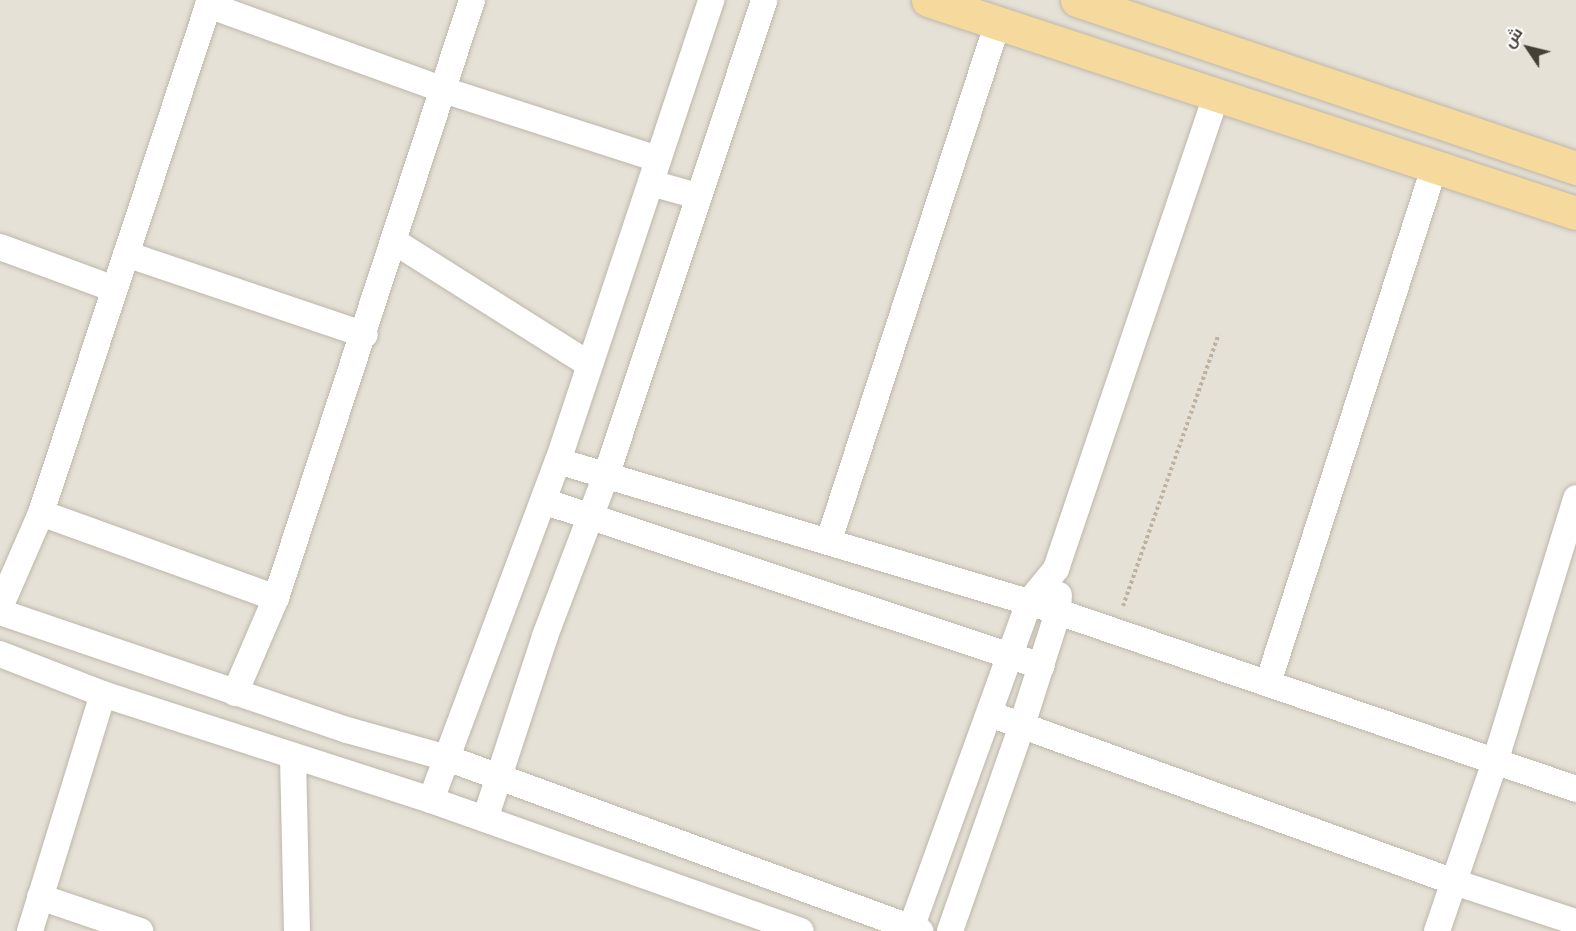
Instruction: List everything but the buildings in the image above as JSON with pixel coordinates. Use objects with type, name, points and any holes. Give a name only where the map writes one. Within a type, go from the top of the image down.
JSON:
[{"type":"main road","points":[[928,0],[1216,97],[1576,213]]},
{"type":"main road","points":[[1077,0],[1576,168]]},
{"type":"street","points":[[235,693],[276,598],[365,335],[472,0]]},
{"type":"street","points":[[431,800],[558,460],[711,0]]},
{"type":"street","points":[[485,819],[545,636],[607,473],[697,196],[764,0]]},
{"type":"street","points":[[0,607],[41,513],[209,3],[655,171],[697,196]]},
{"type":"street","points":[[829,540],[998,22]]},
{"type":"street","points":[[0,612],[235,693],[499,776],[913,930],[1029,602],[1056,569],[1216,97]]},
{"type":"street","points":[[1268,683],[1434,168]]},
{"type":"street","points":[[395,242],[589,364]]},
{"type":"street","points":[[0,247],[114,289]]},
{"type":"street","points":[[126,254],[365,335]]},
{"type":"street","points":[[558,460],[1029,602],[1576,789]]},
{"type":"street","points":[[1437,931],[1495,762],[1576,498]]},
{"type":"street","points":[[543,501],[1041,666]]},
{"type":"street","points":[[41,513],[276,598]]},
{"type":"street","points":[[950,931],[1022,725],[1058,612],[1056,569]]},
{"type":"street","points":[[0,654],[103,694],[431,800],[800,931]]},
{"type":"street","points":[[30,931],[103,694]]},
{"type":"street","points":[[990,714],[1454,882],[1576,922]]},
{"type":"street","points":[[293,757],[297,931]]},
{"type":"street","points":[[40,897],[140,931]]},
{"type":"path","points":[[1114,632],[1220,334]]},
{"type":"shaded area","points":[[0,0],[1576,0],[1576,931],[0,931]]}]
